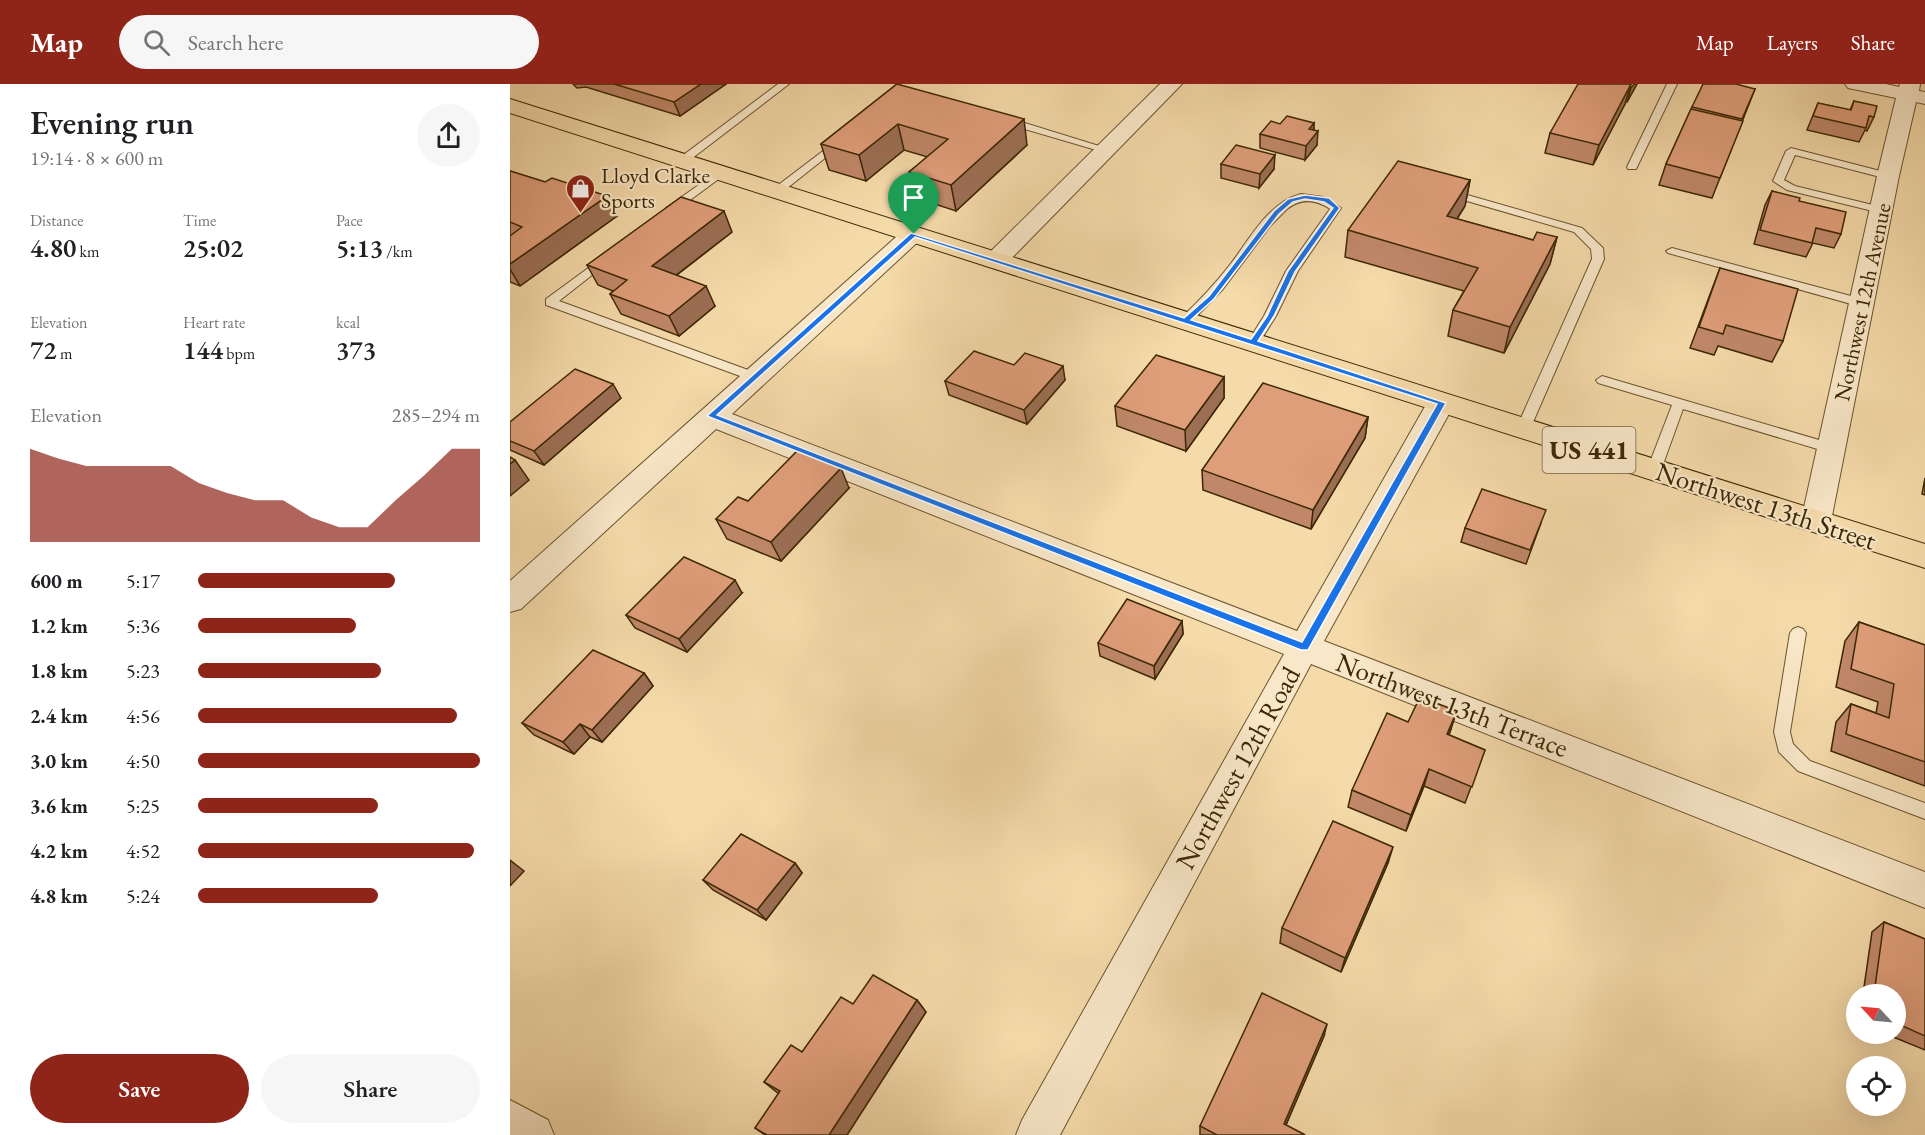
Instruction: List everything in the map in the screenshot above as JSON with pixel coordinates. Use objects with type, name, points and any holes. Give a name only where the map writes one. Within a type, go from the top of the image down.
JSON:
[{"type":"main road","name":"Northwest 13th Street","points":[[510,106],[1925,556]]},
{"type":"street","points":[[995,261],[1172,84]]},
{"type":"street","points":[[1855,84],[1914,92]]},
{"type":"street","name":"Northwest 12th Avenue","points":[[1816,521],[1888,176],[1914,92]]},
{"type":"street","points":[[510,600],[914,234]]},
{"type":"street","name":"Northwest 12th Road","points":[[1037,1135],[1304,647],[1442,403]]},
{"type":"street","name":"Northwest 13th Terrace","points":[[711,416],[1925,890]]},
{"type":"street","points":[[510,1121],[533,1135]]},
{"type":"lane","points":[[682,161],[784,84]]},
{"type":"lane","points":[[1632,166],[1672,84]]},
{"type":"lane","points":[[994,117],[1107,150]]},
{"type":"lane","points":[[777,191],[848,134]]},
{"type":"lane","points":[[1881,210],[1791,188],[1778,181],[1791,151],[1888,176]]},
{"type":"lane","points":[[663,216],[720,173]]},
{"type":"lane","points":[[1458,195],[1578,230],[1597,248],[1598,259],[1523,429]]},
{"type":"lane","points":[[1185,321],[1211,297],[1276,213],[1291,201],[1305,197],[1326,200],[1336,208],[1292,271],[1270,316],[1253,343]]},
{"type":"lane","points":[[1672,251],[1862,303]]},
{"type":"lane","points":[[616,252],[550,302],[754,377]]},
{"type":"lane","points":[[1602,380],[1831,448]]},
{"type":"lane","points":[[1654,470],[1679,403]]},
{"type":"lane","points":[[1798,633],[1782,732],[1785,747],[1804,766],[1925,811]]},
{"type":"building","points":[[614,84],[701,84],[674,102]]},
{"type":"building","points":[[897,84],[1024,119],[951,185],[909,172],[948,139],[898,124],[859,155],[821,144]]},
{"type":"building","points":[[1578,84],[1631,84],[1599,145],[1550,133]]},
{"type":"building","points":[[1703,84],[1736,84],[1755,89],[1742,119],[1692,107]]},
{"type":"building","points":[[1854,101],[1877,106],[1874,117],[1869,116],[1866,128],[1813,116],[1818,103],[1851,110]]},
{"type":"building","points":[[1691,109],[1743,121],[1720,178],[1666,164]]},
{"type":"building","points":[[1287,116],[1314,123],[1309,129],[1318,131],[1306,146],[1260,134],[1271,121],[1280,124]]},
{"type":"building","points":[[1236,145],[1275,155],[1260,174],[1221,164]]},
{"type":"building","points":[[1398,161],[1470,180],[1447,216],[1533,240],[1537,232],[1557,237],[1510,327],[1453,310],[1478,268],[1348,230]]},
{"type":"building","points":[[510,171],[545,182],[552,178],[607,196],[510,264],[510,236],[522,227],[510,222]]},
{"type":"building","points":[[1772,191],[1800,198],[1799,201],[1846,212],[1841,234],[1816,228],[1812,243],[1760,230]]},
{"type":"building","points":[[681,197],[724,211],[652,266],[706,286],[669,316],[610,294],[627,280],[587,265]]},
{"type":"building","points":[[1720,268],[1798,289],[1783,341],[1726,325],[1723,334],[1699,327]]},
{"type":"building","points":[[974,351],[1014,365],[1025,353],[1063,366],[1024,410],[945,381]]},
{"type":"building","points":[[1156,355],[1224,377],[1185,430],[1115,406]]},
{"type":"building","points":[[575,369],[613,384],[534,451],[510,441],[510,422]]},
{"type":"building","points":[[1263,383],[1368,417],[1313,510],[1202,470]]},
{"type":"building","points":[[797,451],[841,468],[771,542],[716,519],[738,497],[748,501]]},
{"type":"building","points":[[1482,489],[1546,510],[1530,550],[1465,528]]},
{"type":"building","points":[[684,557],[735,580],[679,639],[626,615]]},
{"type":"building","points":[[1127,599],[1182,621],[1154,666],[1098,643]]},
{"type":"building","points":[[1859,622],[1925,645],[1925,762],[1846,734],[1851,704],[1889,718],[1894,684],[1851,669]]},
{"type":"building","points":[[593,650],[644,673],[592,730],[580,724],[563,742],[522,723]]},
{"type":"building","points":[[1420,697],[1457,711],[1447,734],[1485,750],[1472,787],[1429,769],[1411,815],[1352,790],[1387,713],[1408,722]]},
{"type":"building","points":[[1333,821],[1393,847],[1345,958],[1282,928]]},
{"type":"building","points":[[741,834],[795,863],[757,910],[703,880]]},
{"type":"building","points":[[1884,922],[1925,939],[1925,1036],[1906,1027],[1906,984],[1875,984]]},
{"type":"building","points":[[873,975],[917,1000],[829,1135],[767,1135],[755,1128],[780,1091],[764,1082],[791,1045],[802,1052],[841,997],[853,1004]]},
{"type":"building","points":[[1262,993],[1327,1024],[1284,1124],[1305,1135],[1217,1135],[1200,1126]]},
{"type":"place","name":"Lloyd Clarke Sports","points":[[580,214]]},
{"type":"route","points":[[914,234],[711,416],[1304,647],[1442,403],[1185,321],[1211,297],[1276,213],[1291,201],[1305,197],[1326,200],[1336,208],[1292,271],[1270,316],[1253,343],[914,234]]}]
